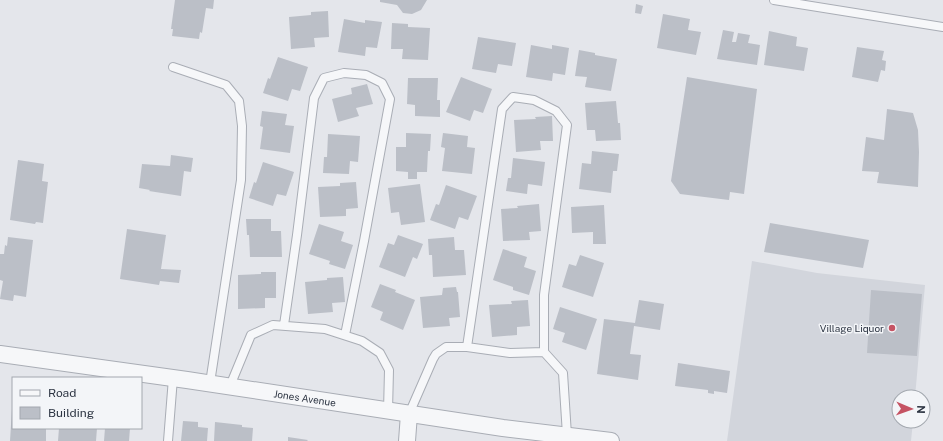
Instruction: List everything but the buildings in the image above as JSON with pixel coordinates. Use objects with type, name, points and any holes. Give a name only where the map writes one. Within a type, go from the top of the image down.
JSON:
[{"type":"street","name":"Jones Avenue","points":[[0,354],[210,383],[409,414],[611,441]]},
{"type":"street","points":[[407,441],[409,414]]},
{"type":"lane","points":[[774,0],[943,27]]},
{"type":"lane","points":[[173,67],[226,84],[239,101],[242,120],[240,180],[210,383]]},
{"type":"lane","points":[[284,326],[314,98],[324,78],[344,72],[366,75],[382,83],[390,99],[345,335]]},
{"type":"lane","points":[[467,347],[502,109],[513,97],[534,100],[556,111],[567,124],[544,295],[544,352],[563,373],[567,436]]},
{"type":"lane","points":[[230,386],[251,335],[273,324],[325,329],[362,341],[380,353],[389,370],[388,411]]},
{"type":"lane","points":[[409,414],[436,354],[446,347],[467,347],[510,353],[544,352]]},
{"type":"lane","points":[[168,441],[173,378]]},
{"type":"shaded area","points":[[752,261],[817,273],[925,285],[916,389],[891,389],[891,429],[912,429],[911,441],[727,441]]},
{"type":"place","name":"Village Liquor","points":[[892,328]]}]
